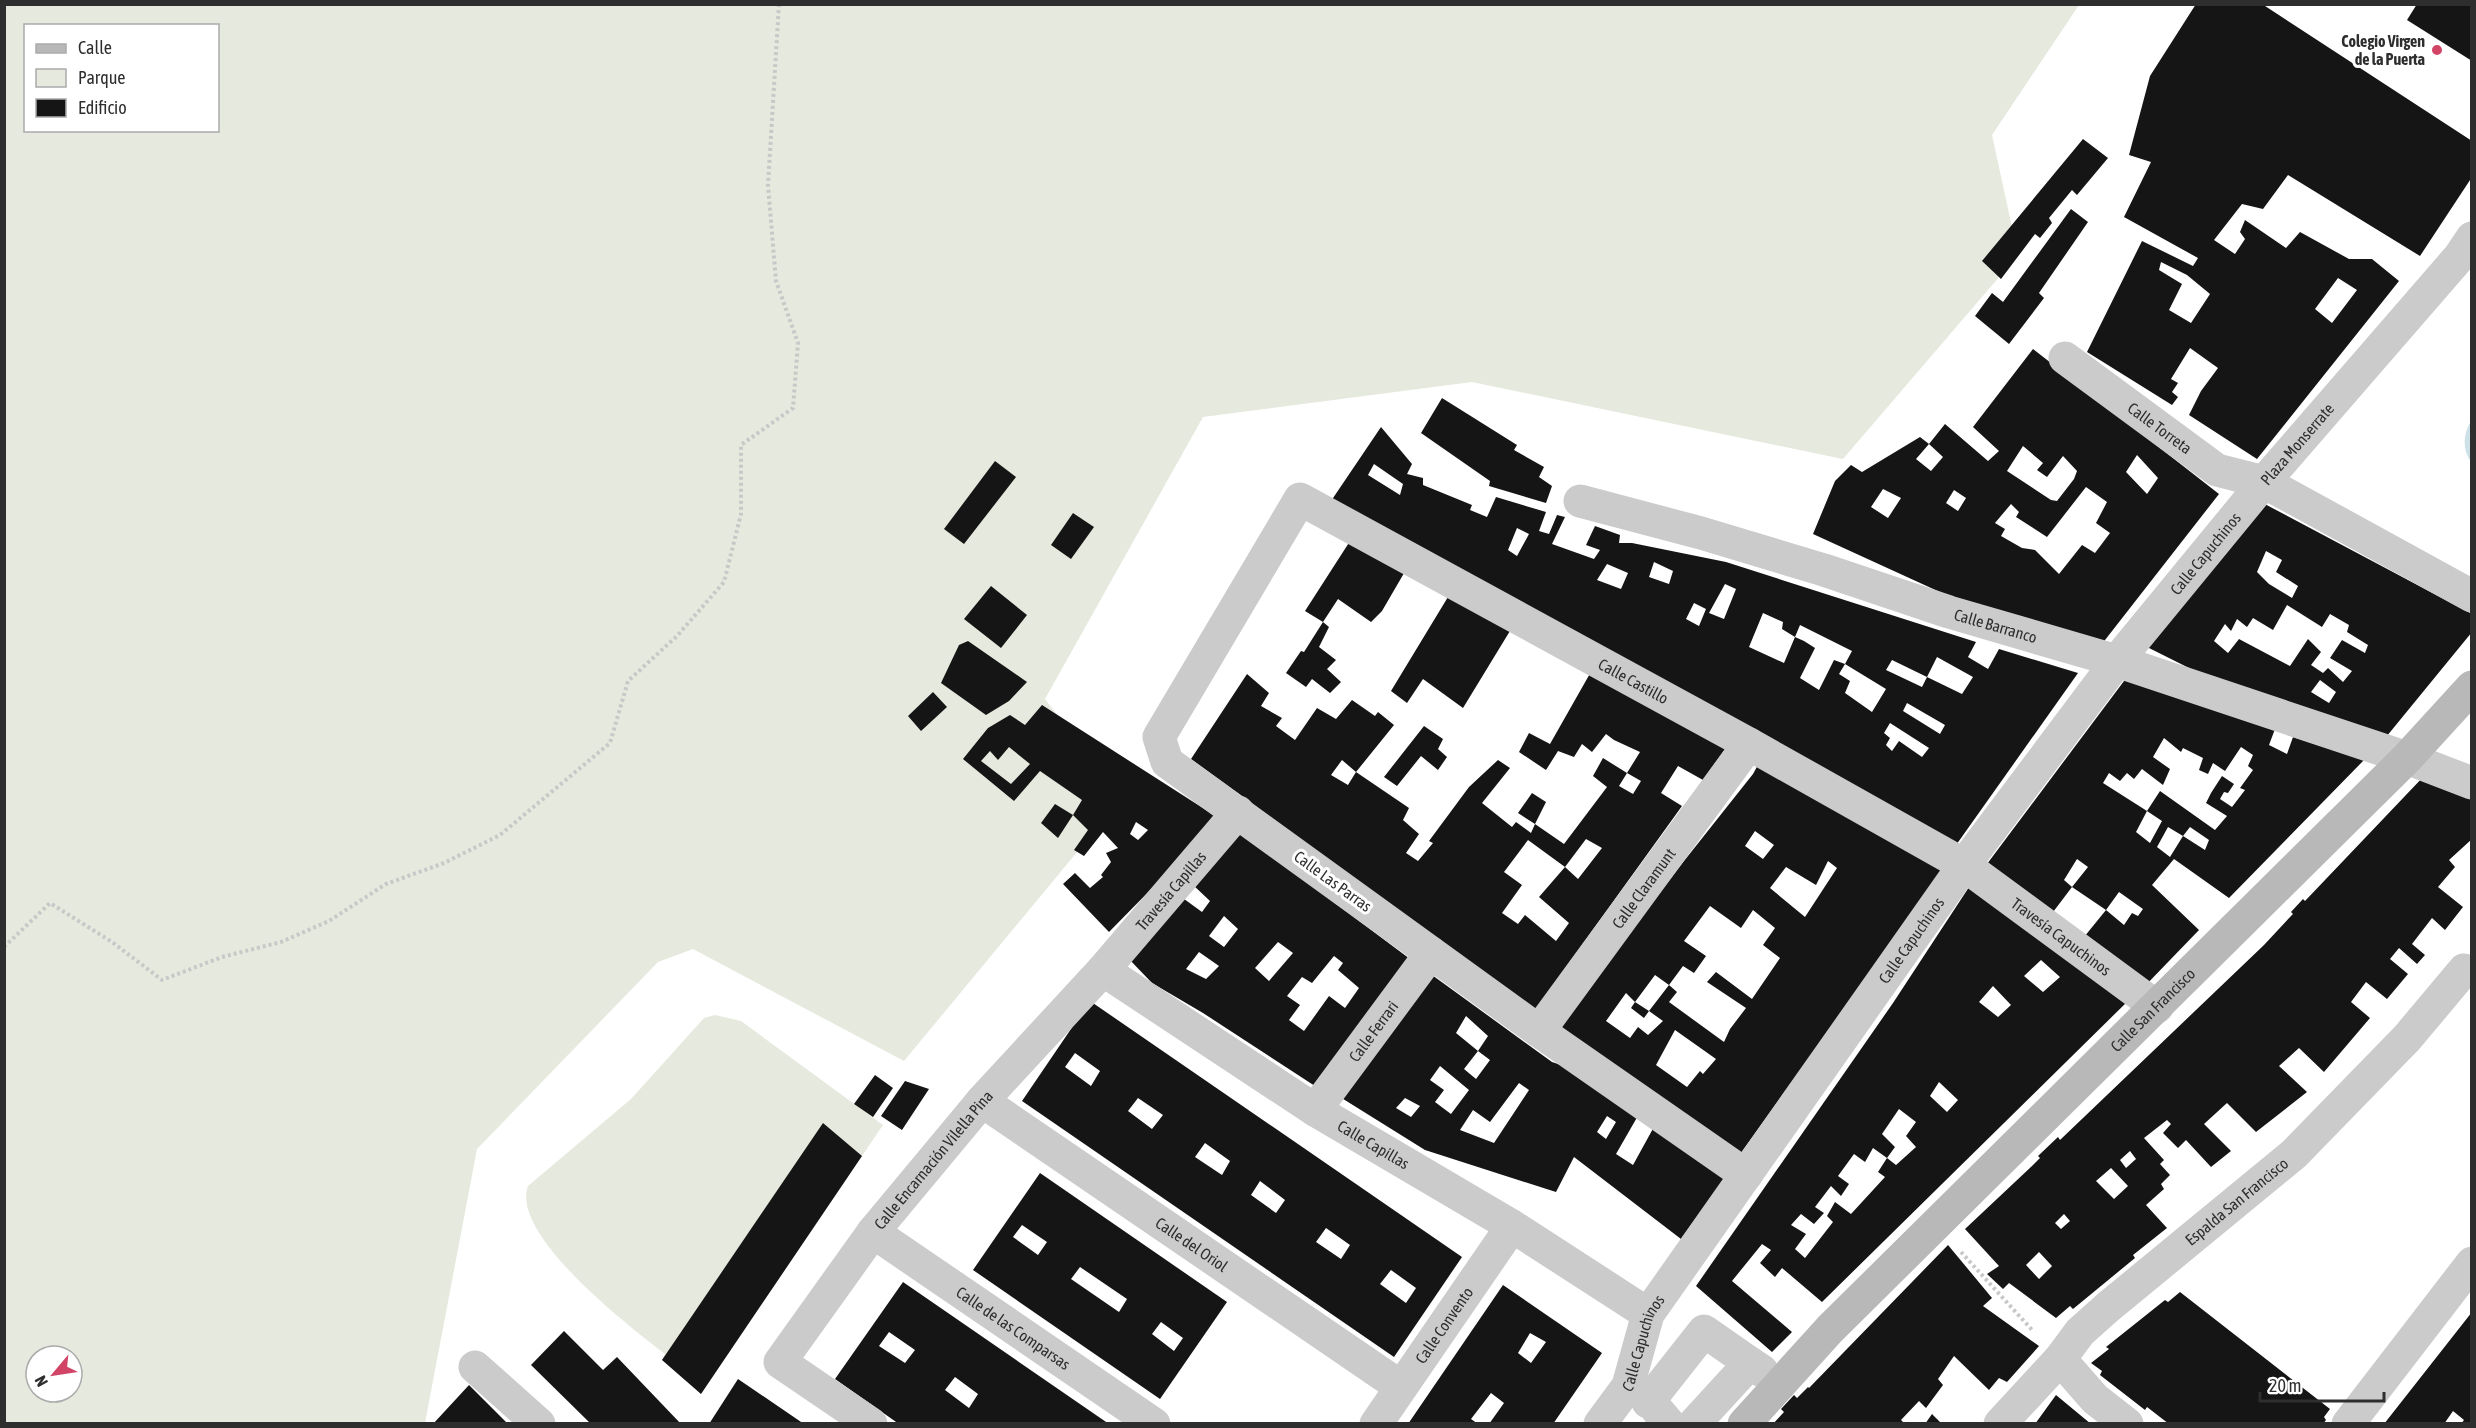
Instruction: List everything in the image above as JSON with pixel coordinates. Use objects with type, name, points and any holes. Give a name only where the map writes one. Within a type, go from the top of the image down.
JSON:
[{"type":"street","name":"Plaza Monserrate","points":[[2468,252],[2264,482],[2472,596]]},
{"type":"street","name":"Calle Torreta","points":[[2065,358],[2217,470],[2264,482]]},
{"type":"street","name":"Calle Capuchinos","points":[[1600,1424],[1628,1386],[1648,1314],[1964,865],[2117,661],[2264,482]]},
{"type":"street","name":"Calle Castillo","points":[[1300,499],[1749,744],[1964,865]]},
{"type":"street","name":"Calle Las Parras","points":[[1300,499],[1160,737],[1167,762],[1431,954],[1746,1175]]},
{"type":"street","name":"Calle Barranco","points":[[1580,501],[1701,533],[1824,570],[1949,612],[2117,661],[2407,758],[2472,783]]},
{"type":"street","name":"Calle San Francisco","points":[[1744,1424],[1830,1329],[2407,758],[2472,687]]},
{"type":"street","name":"Calle Claramunt","points":[[1539,1031],[1749,744]]},
{"type":"street","name":"Travesía Capillas","points":[[1103,970],[1238,812]]},
{"type":"street","name":"Travesía Capuchinos","points":[[1964,865],[2157,1007]]},
{"type":"street","name":"Calle Ferrari","points":[[1316,1110],[1431,954]]},
{"type":"street","name":"Calle Encarnación Vilella Pina","points":[[871,1424],[780,1362],[873,1232],[982,1101],[1103,970]]},
{"type":"street","name":"Calle Capillas","points":[[1103,970],[1316,1110],[1512,1226],[1648,1314]]},
{"type":"street","name":"Espalda San Francisco","points":[[2000,1424],[2060,1359],[2080,1332],[2294,1154],[2408,1038],[2464,970]]},
{"type":"street","name":"Calle del Oriol","points":[[982,1101],[1401,1387]]},
{"type":"street","name":"Calle Convento","points":[[1376,1424],[1512,1226]]},
{"type":"street","name":"Calle de las Comparsas","points":[[873,1232],[1155,1424]]},
{"type":"street","points":[[2348,1424],[2472,1263]]},
{"type":"street","points":[[1653,1412],[1670,1374],[1689,1343],[1704,1331],[1756,1367],[1699,1418],[1670,1374]]},
{"type":"street","points":[[2060,1359],[2095,1399],[2127,1424]]},
{"type":"street","points":[[475,1366],[539,1424]]},
{"type":"path","points":[[4,947],[50,903],[112,942],[162,980],[222,957],[282,942],[328,921],[386,884],[444,862],[500,835],[610,743],[628,681],[677,636],[724,582],[741,514],[741,445],[793,408],[798,343],[776,281],[768,185],[779,4]]},
{"type":"path","points":[[1938,1224],[1983,1278],[2060,1359]]},
{"type":"green space","points":[[5,5],[2079,5],[1992,135],[2018,255],[1843,459],[1472,382],[1203,417],[1045,699],[1121,799],[904,1061],[693,949],[658,962],[477,1149],[425,1423],[5,1424]]},
{"type":"green space","points":[[715,1015],[741,1021],[883,1125],[701,1394],[662,1360],[665,1354],[602,1302],[554,1254],[537,1229],[527,1206],[528,1186],[631,1099],[704,1018]]},
{"type":"water","points":[[2471,421],[2471,462],[2466,452],[2465,442],[2466,431]]},
{"type":"building","points":[[2196,4],[2262,4],[2472,141],[2472,177],[2420,256],[2288,175],[2263,209],[2242,204],[2214,240],[2235,254],[2245,239],[2240,232],[2245,220],[2286,248],[2300,232],[2349,259],[2372,259],[2399,281],[2257,459],[2189,415],[2201,391],[2218,368],[2190,348],[2171,379],[2178,383],[2172,392],[2178,397],[2172,405],[2087,352],[2142,241],[2193,266],[2198,258],[2124,217],[2151,162],[2129,155],[2150,76]],"holes":[[[2161,262],[2187,275],[2210,294],[2191,323],[2169,310],[2182,284],[2159,270]],[[2338,278],[2357,290],[2332,323],[2315,309]]]},
{"type":"building","points":[[2417,4],[2472,4],[2472,61],[2407,20]]},
{"type":"building","points":[[2083,139],[2108,158],[2077,195],[2072,190],[2049,218],[2052,223],[2040,238],[2035,234],[2001,279],[1982,261]]},
{"type":"building","points":[[2071,209],[2088,222],[2039,293],[2044,298],[2009,344],[1975,316],[1992,293],[2003,302]]},
{"type":"building","points":[[2033,349],[2219,494],[2098,649],[1942,593],[1813,534],[1835,481],[1851,465],[1862,472],[1920,437],[1929,444],[1945,424],[1988,461],[1999,451],[1973,427]],"holes":[[[1929,444],[1943,457],[1931,471],[1916,459]],[[2023,446],[2043,463],[2037,470],[2047,477],[2063,456],[2077,471],[2074,479],[2057,501],[2051,500],[2007,471]],[[2137,455],[2158,478],[2147,494],[2126,472]],[[2086,487],[2107,502],[2096,523],[2110,533],[2095,553],[2082,545],[2059,574],[2035,550],[2022,548],[2001,536],[2005,529],[1995,523],[2011,504],[2019,512],[2016,517],[2047,537]],[[1883,489],[1901,498],[1888,518],[1871,507]],[[1954,490],[1966,498],[1958,511],[1946,503]]]},
{"type":"building","points":[[1442,398],[1517,445],[1514,450],[1544,467],[1539,477],[1552,486],[1546,503],[1489,486],[1490,481],[1421,433]]},
{"type":"building","points":[[1381,427],[1412,464],[1407,474],[1423,478],[1423,485],[1472,505],[1470,510],[1487,517],[1496,497],[1546,512],[1539,531],[1549,534],[1557,515],[1565,517],[1552,544],[1594,559],[1600,550],[1586,545],[1595,526],[1620,535],[1619,543],[1632,543],[1726,562],[1976,642],[1968,657],[1988,669],[1999,649],[2078,673],[1954,848],[1329,504]],"holes":[[[1374,464],[1403,484],[1400,495],[1368,475]],[[1517,528],[1529,534],[1517,556],[1508,550]],[[1654,562],[1673,571],[1669,584],[1649,577]],[[1607,564],[1628,573],[1621,589],[1597,580]],[[1725,584],[1736,589],[1724,619],[1709,613]],[[1694,603],[1706,609],[1699,626],[1686,619]],[[1763,613],[1783,622],[1782,629],[1795,637],[1784,663],[1749,647]],[[1800,625],[1852,651],[1845,664],[1834,660],[1819,690],[1800,678],[1815,648],[1795,637]],[[1937,657],[1973,677],[1962,694],[1927,677]],[[1892,660],[1927,677],[1922,687],[1886,670]],[[1845,664],[1886,689],[1872,712],[1845,693],[1850,681],[1839,674]],[[1907,703],[1945,725],[1940,734],[1903,711]],[[1890,723],[1929,748],[1922,757],[1899,741],[1892,751],[1886,745],[1890,738],[1884,733]]]},
{"type":"building","points":[[995,461],[1016,477],[964,544],[944,529]]},
{"type":"building","points":[[2261,502],[2472,614],[2472,632],[2382,742],[2213,680],[2147,647]],"holes":[[[2266,551],[2282,560],[2276,572],[2298,586],[2292,598],[2269,584],[2257,572]],[[2287,605],[2322,627],[2330,614],[2349,625],[2347,632],[2368,645],[2365,653],[2342,640],[2330,658],[2352,671],[2343,682],[2328,668],[2323,673],[2311,665],[2321,652],[2308,639],[2290,666],[2239,639],[2228,653],[2214,641],[2225,624],[2231,631],[2237,619],[2247,627],[2253,618],[2273,630]],[[2320,680],[2336,692],[2329,703],[2311,692]]]},
{"type":"building","points":[[1073,513],[1094,527],[1071,559],[1051,545]]},
{"type":"building","points":[[1352,538],[1407,568],[1382,611],[1371,622],[1338,599],[1323,622],[1305,611]]},
{"type":"building","points":[[991,586],[1027,615],[1001,648],[964,619]]},
{"type":"building","points":[[1451,592],[1513,626],[1463,708],[1423,679],[1407,703],[1391,691]]},
{"type":"building","points":[[1323,622],[1329,627],[1319,647],[1336,660],[1327,669],[1341,682],[1330,693],[1312,679],[1306,687],[1286,673],[1301,651],[1304,652]]},
{"type":"building","points":[[968,641],[1027,682],[1009,701],[986,715],[941,683],[959,645]]},
{"type":"building","points":[[1592,670],[1728,745],[1703,780],[1678,766],[1661,793],[1682,806],[1535,1010],[1191,759],[1247,674],[1269,693],[1261,706],[1282,718],[1276,726],[1295,740],[1317,708],[1336,719],[1352,700],[1375,716],[1378,712],[1394,725],[1356,772],[1409,808],[1403,820],[1419,834],[1406,853],[1418,861],[1433,843],[1429,841],[1469,787],[1498,760],[1510,768],[1482,803],[1512,827],[1516,822],[1531,833],[1535,824],[1564,844],[1607,787],[1593,776],[1603,758],[1627,773],[1640,752],[1606,734],[1592,752],[1582,744],[1574,757],[1558,751],[1546,770],[1519,752],[1529,733],[1550,744]],"holes":[[[1342,760],[1356,772],[1348,785],[1331,775]],[[1627,773],[1641,781],[1633,794],[1619,786]],[[1586,839],[1602,848],[1578,879],[1565,867]],[[1528,840],[1565,867],[1539,897],[1569,923],[1556,941],[1525,915],[1518,924],[1502,913],[1522,885],[1504,872]]]},
{"type":"building","points":[[2127,677],[2275,729],[2269,745],[2287,754],[2293,737],[2364,760],[2229,898],[2174,859],[2152,885],[2199,930],[2142,989],[2080,942],[2106,910],[2072,887],[2047,920],[1981,872]],"holes":[[[2164,738],[2181,752],[2183,748],[2203,758],[2199,770],[2208,774],[2213,763],[2225,771],[2241,747],[2253,755],[2248,766],[2253,770],[2240,788],[2245,790],[2232,807],[2220,799],[2224,792],[2228,793],[2234,784],[2222,776],[2211,793],[2206,803],[2227,816],[2215,830],[2160,791],[2147,811],[2103,783],[2109,773],[2120,781],[2127,773],[2134,779],[2142,769],[2163,785],[2170,769],[2153,757]],[[2147,811],[2162,821],[2150,843],[2136,832]],[[2168,827],[2183,836],[2170,857],[2157,847]],[[2190,827],[2209,840],[2205,850],[2183,836]],[[2077,859],[2088,867],[2072,887],[2064,880]],[[2119,892],[2143,909],[2138,916],[2132,913],[2124,925],[2106,910]]]},
{"type":"building","points":[[933,692],[947,707],[921,731],[908,716]]},
{"type":"building","points":[[1042,705],[1220,819],[1109,932],[1063,884],[1075,873],[1090,888],[1103,877],[1101,875],[1111,862],[1106,853],[1118,848],[1103,832],[1084,856],[1074,850],[1088,830],[1073,815],[1082,800],[1040,771],[1014,801],[963,759],[988,728],[1010,715],[1025,725]],"holes":[[[1009,747],[1030,764],[1011,784],[981,761],[990,751],[998,760]],[[1136,822],[1148,830],[1138,840],[1130,834]]]},
{"type":"building","points":[[1424,726],[1443,739],[1438,749],[1447,757],[1438,770],[1421,756],[1397,786],[1384,777]]},
{"type":"building","points":[[1759,763],[1947,865],[1738,1157],[1558,1027],[1753,774]],"holes":[[[1755,831],[1774,845],[1763,859],[1745,846]],[[1828,861],[1837,868],[1805,917],[1770,888],[1786,867],[1816,885]],[[1710,906],[1741,928],[1753,910],[1775,928],[1763,945],[1780,958],[1752,999],[1716,972],[1707,982],[1746,1008],[1730,1029],[1724,1042],[1669,1002],[1677,992],[1669,985],[1683,966],[1694,973],[1706,956],[1684,941]],[[1655,975],[1669,985],[1649,1011],[1663,1021],[1648,1035],[1638,1027],[1630,1038],[1606,1021],[1626,993],[1635,1002]],[[1675,1030],[1716,1059],[1703,1074],[1700,1071],[1687,1087],[1656,1065]]]},
{"type":"building","points":[[2425,775],[2472,795],[2472,839],[2449,860],[2455,867],[2438,887],[2463,907],[2445,930],[2432,918],[2412,944],[2425,955],[2417,964],[2399,948],[2390,959],[2408,974],[2387,999],[2366,982],[2351,1002],[2370,1018],[2324,1072],[2299,1048],[2279,1066],[2307,1092],[2256,1132],[2227,1103],[2204,1124],[2231,1151],[2211,1167],[2186,1140],[2178,1148],[2163,1133],[2171,1124],[2167,1120],[2144,1138],[2164,1160],[2160,1164],[2170,1175],[2161,1184],[2164,1189],[2146,1205],[2167,1228],[2133,1255],[2135,1258],[2073,1309],[2070,1306],[2056,1318],[2009,1283],[2003,1289],[1987,1274],[1999,1266],[1965,1229],[2032,1166],[2040,1158],[2038,1156],[2058,1137],[2060,1140],[2264,945],[2293,914],[2291,912],[2303,899],[2305,901]],"holes":[[[2130,1151],[2136,1159],[2126,1168],[2120,1160]],[[2111,1168],[2128,1186],[2114,1199],[2096,1181]],[[2064,1214],[2070,1221],[2061,1229],[2055,1223]],[[2039,1252],[2052,1266],[2039,1279],[2026,1265]]]},
{"type":"building","points":[[1532,793],[1546,802],[1535,824],[1518,813]]},
{"type":"building","points":[[1055,804],[1073,815],[1058,838],[1041,823]]},
{"type":"building","points":[[1236,829],[1410,959],[1318,1088],[1203,1013],[1152,983],[1128,958],[1180,896],[1202,912],[1210,901],[1192,884]],"holes":[[[1224,916],[1238,929],[1224,947],[1209,936]],[[1278,942],[1293,953],[1269,981],[1255,968]],[[1199,952],[1219,966],[1206,979],[1186,969]],[[1334,956],[1343,963],[1338,970],[1359,988],[1345,1008],[1329,996],[1304,1031],[1289,1020],[1300,1005],[1287,996],[1302,977],[1312,983]]]},
{"type":"building","points":[[1973,881],[2130,999],[1822,1302],[1782,1268],[1775,1277],[1760,1263],[1771,1250],[1762,1244],[1732,1281],[1792,1332],[1772,1352],[1696,1286],[1893,1003]],"holes":[[[2041,960],[2060,977],[2043,992],[2024,976]],[[1993,986],[2011,1005],[1998,1017],[1979,1002]],[[1939,1082],[1958,1100],[1947,1112],[1930,1096]],[[1899,1109],[1916,1122],[1906,1136],[1916,1147],[1896,1165],[1887,1158],[1895,1147],[1882,1134]],[[1873,1148],[1887,1158],[1878,1172],[1885,1177],[1851,1214],[1835,1202],[1827,1216],[1833,1222],[1805,1258],[1795,1249],[1806,1234],[1791,1225],[1801,1214],[1814,1224],[1824,1213],[1815,1207],[1831,1186],[1841,1196],[1849,1184],[1838,1176],[1854,1154],[1865,1162]]]},
{"type":"building","points":[[1432,975],[1552,1062],[1585,1073],[1639,1114],[1616,1154],[1633,1165],[1655,1125],[1726,1176],[1681,1239],[1574,1157],[1556,1192],[1425,1150],[1340,1097]],"holes":[[[1466,1016],[1488,1036],[1478,1051],[1456,1033]],[[1478,1051],[1490,1060],[1476,1079],[1464,1069]],[[1440,1066],[1469,1090],[1451,1114],[1435,1102],[1444,1090],[1430,1080]],[[1519,1083],[1529,1090],[1494,1143],[1460,1130],[1473,1110],[1490,1122]],[[1405,1098],[1420,1106],[1411,1117],[1396,1108]],[[1607,1116],[1616,1122],[1606,1139],[1597,1132]]]},
{"type":"building","points":[[1090,1001],[1462,1257],[1394,1357],[1022,1101]],"holes":[[[1075,1053],[1100,1071],[1091,1086],[1065,1067]],[[1138,1098],[1163,1115],[1152,1129],[1128,1111]],[[1205,1143],[1230,1161],[1222,1175],[1195,1157]],[[1260,1181],[1285,1200],[1276,1213],[1251,1195]],[[1326,1228],[1350,1245],[1341,1259],[1316,1242]],[[1391,1270],[1416,1288],[1406,1303],[1380,1284]]]},
{"type":"building","points":[[1635,1002],[1649,1011],[1644,1018],[1631,1008]]},
{"type":"building","points":[[875,1075],[893,1088],[873,1117],[854,1104]]},
{"type":"building","points":[[905,1081],[929,1089],[902,1130],[881,1116]]},
{"type":"building","points":[[823,1123],[862,1156],[701,1394],[662,1360]]},
{"type":"building","points":[[1040,1173],[1227,1302],[1160,1399],[973,1270]],"holes":[[[1022,1225],[1047,1242],[1038,1255],[1013,1237]],[[1080,1267],[1127,1299],[1119,1312],[1071,1279]],[[1161,1322],[1183,1338],[1174,1351],[1152,1334]]]},
{"type":"building","points":[[1948,1245],[1992,1298],[1983,1306],[2039,1346],[2007,1382],[1999,1378],[1989,1390],[1954,1356],[1938,1379],[1943,1385],[1926,1408],[1919,1401],[1901,1420],[1905,1424],[1773,1424],[1784,1412],[1781,1409],[1794,1395],[1797,1398],[1809,1388]]},
{"type":"building","points":[[903,1282],[1109,1424],[899,1424],[835,1379]],"holes":[[[889,1332],[915,1350],[905,1363],[879,1346]],[[955,1377],[978,1394],[969,1408],[945,1390]]]},
{"type":"building","points":[[1503,1285],[1602,1353],[1553,1424],[1489,1424],[1504,1403],[1491,1393],[1471,1419],[1478,1424],[1408,1424]],"holes":[[[1530,1333],[1546,1342],[1531,1363],[1518,1353]]]},
{"type":"building","points":[[2180,1292],[2330,1409],[2324,1417],[2326,1420],[2323,1424],[2169,1424],[2147,1407],[2145,1410],[2100,1375],[2102,1371],[2091,1363],[2109,1349],[2106,1347],[2165,1300],[2168,1302]]},
{"type":"building","points":[[2472,1312],[2472,1424],[2461,1424],[2464,1420],[2453,1411],[2444,1424],[2384,1424]]},
{"type":"building","points":[[564,1331],[603,1370],[617,1357],[681,1424],[591,1424],[531,1365]]},
{"type":"building","points":[[738,1379],[804,1424],[709,1424]]},
{"type":"building","points":[[469,1385],[508,1424],[433,1424]]},
{"type":"building","points":[[2056,1395],[2091,1424],[2035,1424]]},
{"type":"building","points":[[1932,1414],[1942,1424],[1925,1424]]},
{"type":"place","name":"Colegio Virgen de la Puerta","points":[[2437,50]]}]
